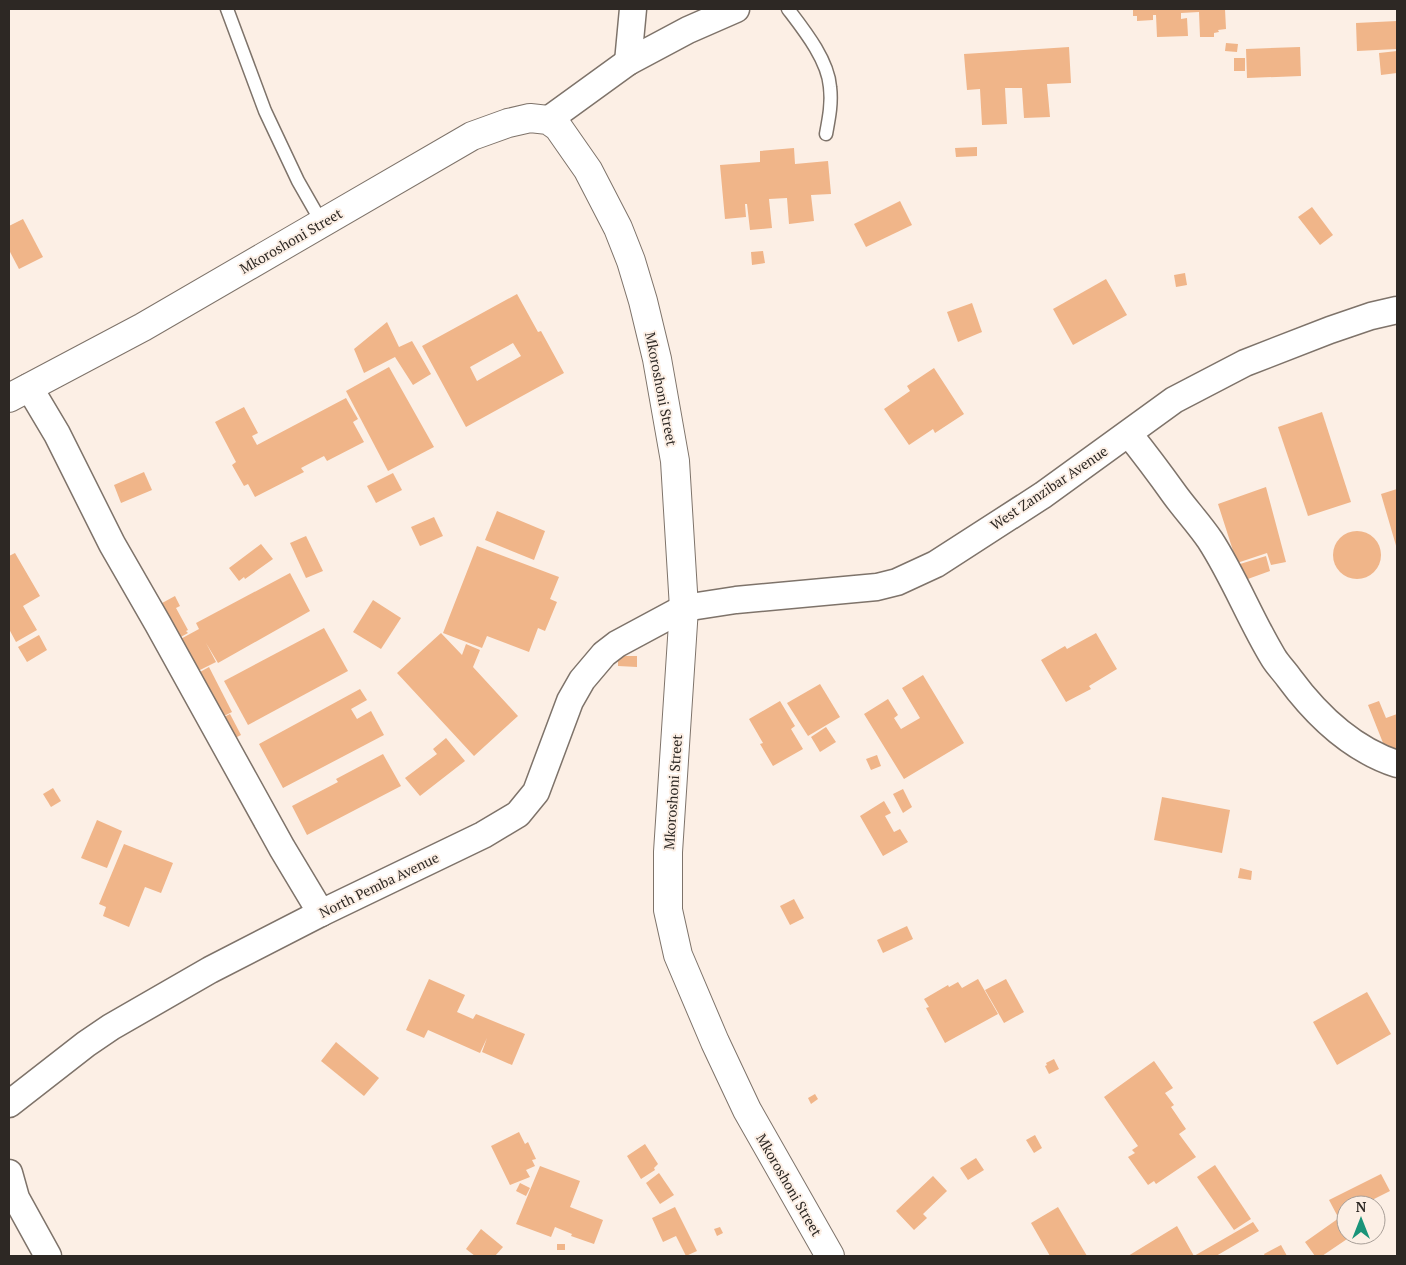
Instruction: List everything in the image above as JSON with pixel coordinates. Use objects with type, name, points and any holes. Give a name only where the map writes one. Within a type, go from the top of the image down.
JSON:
[{"type":"street","points":[[628,62],[633,9]]},
{"type":"street","points":[[548,120],[628,62],[688,30],[736,9]]},
{"type":"street","name":"Mkoroshoni Street","points":[[19,392],[143,328],[472,136],[508,123],[530,118],[548,120],[558,127],[588,170],[618,228],[631,260],[657,359],[675,461],[684,608],[668,852],[668,910],[678,955],[715,1042],[747,1110],[830,1256]]},
{"type":"street","name":"West Zanzibar Avenue","points":[[684,608],[744,599],[863,589],[897,582],[936,564],[1043,495],[1174,400],[1245,363],[1338,327],[1397,310]]},
{"type":"street","points":[[19,392],[56,434],[112,544],[282,848],[321,913]]},
{"type":"street","points":[[1129,434],[1154,464],[1174,494],[1210,540],[1249,609],[1273,658],[1317,713],[1333,728],[1356,743],[1397,764]]},
{"type":"street","name":"North Pemba Avenue","points":[[9,1104],[111,1027],[210,970],[321,913],[483,835],[518,814],[536,792],[570,701],[593,666],[617,644],[684,608]]},
{"type":"street","points":[[9,1173],[16,1198],[48,1256]]},
{"type":"lane","points":[[227,9],[265,111],[298,181],[322,223]]},
{"type":"lane","points":[[788,9],[819,53],[830,85],[830,111],[826,134]]},
{"type":"building","points":[[1133,9],[1225,9],[1226,29],[1218,30],[1219,32],[1214,33],[1214,37],[1200,37],[1199,12],[1181,13],[1181,19],[1187,18],[1188,36],[1157,37],[1156,15],[1153,15],[1153,20],[1137,21],[1137,16],[1133,16]]},
{"type":"building","points":[[1397,21],[1397,49],[1357,51],[1356,23]]},
{"type":"building","points":[[1226,43],[1238,44],[1237,52],[1225,51]]},
{"type":"building","points":[[1069,47],[1071,83],[1047,84],[1050,117],[1024,118],[1022,88],[1005,88],[1007,124],[982,125],[980,89],[967,90],[964,54]]},
{"type":"building","points":[[1300,47],[1301,76],[1247,78],[1246,49]]},
{"type":"building","points":[[1397,51],[1397,73],[1381,75],[1379,53]]},
{"type":"building","points":[[1234,58],[1245,58],[1245,71],[1234,71]]},
{"type":"building","points":[[977,147],[977,156],[956,157],[955,148]]},
{"type":"building","points":[[794,148],[795,164],[828,161],[831,194],[811,195],[814,221],[789,224],[787,198],[769,199],[772,228],[750,230],[747,204],[745,204],[746,217],[725,219],[720,165],[760,162],[760,151]]},
{"type":"building","points":[[900,201],[912,225],[866,247],[854,224]]},
{"type":"building","points":[[1312,207],[1333,235],[1320,245],[1298,217]]},
{"type":"building","points":[[23,219],[43,257],[19,269],[9,250],[9,226]]},
{"type":"building","points":[[763,251],[765,263],[752,265],[751,252]]},
{"type":"building","points":[[1185,273],[1187,285],[1176,287],[1174,275]]},
{"type":"building","points":[[1106,279],[1127,315],[1073,345],[1053,309]]},
{"type":"building","points":[[517,294],[538,332],[541,331],[564,373],[466,427],[422,346]],"holes":[[[513,343],[521,356],[477,381],[470,367]]]},
{"type":"building","points":[[972,303],[982,332],[958,342],[947,312]]},
{"type":"building","points":[[387,322],[399,347],[412,341],[431,374],[413,385],[395,357],[364,373],[354,349]]},
{"type":"building","points":[[389,367],[434,447],[388,471],[346,391]]},
{"type":"building","points":[[934,368],[964,414],[935,433],[933,429],[909,445],[884,409],[910,391],[907,386]]},
{"type":"building","points":[[346,398],[358,419],[353,422],[364,442],[327,461],[324,456],[301,468],[304,472],[255,497],[248,484],[244,486],[232,465],[236,462],[215,422],[244,407],[258,433],[252,436],[257,445]]},
{"type":"building","points":[[1322,412],[1351,502],[1308,516],[1278,427]]},
{"type":"building","points":[[144,472],[152,490],[121,503],[114,485]]},
{"type":"building","points":[[393,473],[402,490],[376,503],[367,486]]},
{"type":"building","points":[[1266,487],[1286,562],[1271,565],[1267,553],[1237,563],[1218,504]]},
{"type":"building","points":[[1397,489],[1397,549],[1381,494]]},
{"type":"building","points":[[497,511],[545,531],[534,560],[485,540]]},
{"type":"building","points":[[434,517],[443,536],[420,546],[411,527]]},
{"type":"building","points":[[1357,531],[1366,533],[1374,538],[1379,546],[1381,555],[1379,564],[1374,572],[1366,577],[1357,579],[1348,577],[1340,572],[1335,564],[1333,555],[1335,546],[1340,538],[1348,533]]},
{"type":"building","points":[[306,536],[323,571],[306,578],[290,543]]},
{"type":"building","points":[[261,544],[273,559],[245,579],[244,577],[239,581],[229,568]]},
{"type":"building","points":[[477,546],[559,577],[550,599],[557,602],[545,631],[538,628],[529,652],[487,636],[482,648],[443,633]]},
{"type":"building","points":[[15,553],[40,596],[23,606],[37,630],[16,642],[9,629],[9,556]]},
{"type":"building","points":[[1266,556],[1270,571],[1245,580],[1240,564]]},
{"type":"building","points":[[290,573],[310,611],[218,663],[206,643],[216,662],[192,674],[175,642],[199,629],[196,623]]},
{"type":"building","points":[[175,596],[180,606],[176,608],[188,633],[170,643],[151,609]]},
{"type":"building","points":[[373,600],[401,618],[381,649],[353,632]]},
{"type":"building","points":[[324,628],[348,671],[248,725],[224,681]]},
{"type":"building","points":[[441,633],[462,655],[466,644],[480,650],[473,667],[518,716],[474,756],[397,673]]},
{"type":"building","points":[[1096,633],[1117,669],[1089,686],[1091,689],[1066,702],[1041,660],[1065,646],[1067,649]]},
{"type":"building","points":[[39,635],[47,650],[27,662],[18,647]]},
{"type":"building","points":[[618,656],[637,656],[637,667],[618,666]]},
{"type":"building","points":[[209,667],[232,712],[214,721],[191,677]]},
{"type":"building","points":[[923,675],[964,743],[904,779],[864,714],[888,699],[898,715],[894,718],[901,729],[920,718],[902,688]]},
{"type":"building","points":[[820,684],[840,717],[808,736],[787,703]]},
{"type":"building","points":[[360,689],[367,700],[351,709],[357,719],[371,711],[384,735],[283,788],[259,744]]},
{"type":"building","points":[[780,701],[795,726],[791,729],[803,749],[773,766],[760,744],[763,743],[749,719]]},
{"type":"building","points":[[1379,701],[1386,718],[1397,714],[1397,749],[1387,753],[1368,705]]},
{"type":"building","points":[[230,714],[241,735],[225,743],[216,721]]},
{"type":"building","points":[[826,727],[836,742],[820,752],[811,737]]},
{"type":"building","points":[[446,738],[465,761],[420,796],[405,778],[437,754],[433,749]]},
{"type":"building","points":[[383,754],[401,786],[307,835],[292,806],[338,782],[336,779]]},
{"type":"building","points":[[877,755],[881,766],[871,770],[866,759]]},
{"type":"building","points":[[53,788],[61,801],[51,807],[43,794]]},
{"type":"building","points":[[903,789],[912,807],[903,813],[893,794]]},
{"type":"building","points":[[1162,797],[1230,810],[1222,853],[1154,840]]},
{"type":"building","points":[[884,801],[891,813],[885,816],[894,832],[900,829],[908,842],[883,856],[860,816]]},
{"type":"building","points":[[97,820],[122,831],[107,868],[81,858]]},
{"type":"building","points":[[124,844],[173,863],[161,893],[145,887],[129,927],[103,916],[106,907],[99,904]]},
{"type":"building","points":[[1240,868],[1252,871],[1251,880],[1238,878]]},
{"type":"building","points":[[794,899],[804,918],[790,925],[780,906]]},
{"type":"building","points":[[907,926],[913,939],[883,953],[877,940]]},
{"type":"building","points":[[429,979],[465,995],[457,1012],[473,1019],[476,1014],[525,1034],[512,1065],[482,1052],[487,1038],[480,1053],[428,1030],[424,1038],[406,1030]]},
{"type":"building","points":[[978,979],[998,1014],[945,1043],[926,1008],[929,1007],[924,999],[948,985],[949,987],[958,982],[962,988]]},
{"type":"building","points":[[1006,979],[1024,1012],[1004,1023],[985,990]]},
{"type":"building","points":[[1367,992],[1391,1034],[1337,1065],[1313,1022]]},
{"type":"building","points":[[336,1042],[379,1078],[364,1096],[321,1061]]},
{"type":"building","points":[[1054,1059],[1059,1069],[1049,1074],[1045,1066],[1047,1065],[1046,1063]]},
{"type":"building","points":[[1154,1061],[1173,1088],[1165,1093],[1174,1105],[1171,1107],[1186,1129],[1179,1134],[1196,1157],[1156,1184],[1154,1181],[1148,1185],[1128,1157],[1135,1153],[1132,1150],[1138,1146],[1104,1097]]},
{"type":"building","points":[[815,1094],[818,1099],[811,1104],[808,1098]]},
{"type":"building","points":[[519,1132],[525,1144],[528,1142],[536,1159],[532,1160],[535,1166],[526,1170],[530,1177],[510,1185],[491,1146]]},
{"type":"building","points":[[1035,1135],[1042,1148],[1034,1153],[1026,1140]]},
{"type":"building","points":[[645,1144],[658,1164],[654,1168],[655,1170],[641,1179],[627,1156]]},
{"type":"building","points":[[976,1158],[984,1170],[968,1180],[960,1168]]},
{"type":"building","points":[[1215,1165],[1251,1219],[1234,1230],[1197,1177]]},
{"type":"building","points":[[540,1166],[580,1181],[570,1207],[603,1220],[594,1244],[571,1236],[572,1234],[555,1227],[551,1237],[516,1224]]},
{"type":"building","points":[[659,1173],[674,1195],[660,1204],[646,1183]]},
{"type":"building","points":[[1381,1174],[1390,1191],[1382,1195],[1339,1195]]},
{"type":"building","points":[[933,1176],[947,1191],[923,1214],[927,1218],[914,1230],[896,1211]]},
{"type":"building","points":[[520,1183],[530,1188],[526,1196],[516,1191]]},
{"type":"building","points":[[1336,1196],[1336,1213],[1329,1200]]},
{"type":"building","points":[[675,1207],[697,1251],[686,1256],[676,1236],[663,1242],[652,1218]]},
{"type":"building","points":[[1058,1207],[1087,1256],[1050,1256],[1031,1223]]},
{"type":"building","points":[[1336,1220],[1336,1245],[1338,1245],[1322,1256],[1315,1256],[1305,1242]]},
{"type":"building","points":[[1253,1222],[1259,1231],[1216,1256],[1194,1256]]},
{"type":"building","points":[[1177,1226],[1194,1256],[1128,1256]]},
{"type":"building","points":[[720,1227],[723,1233],[717,1236],[714,1229]]},
{"type":"building","points":[[481,1229],[503,1247],[495,1256],[475,1256],[466,1249]]},
{"type":"building","points":[[557,1244],[565,1244],[565,1250],[557,1250]]},
{"type":"building","points":[[1281,1245],[1287,1256],[1265,1256],[1264,1254]]}]
